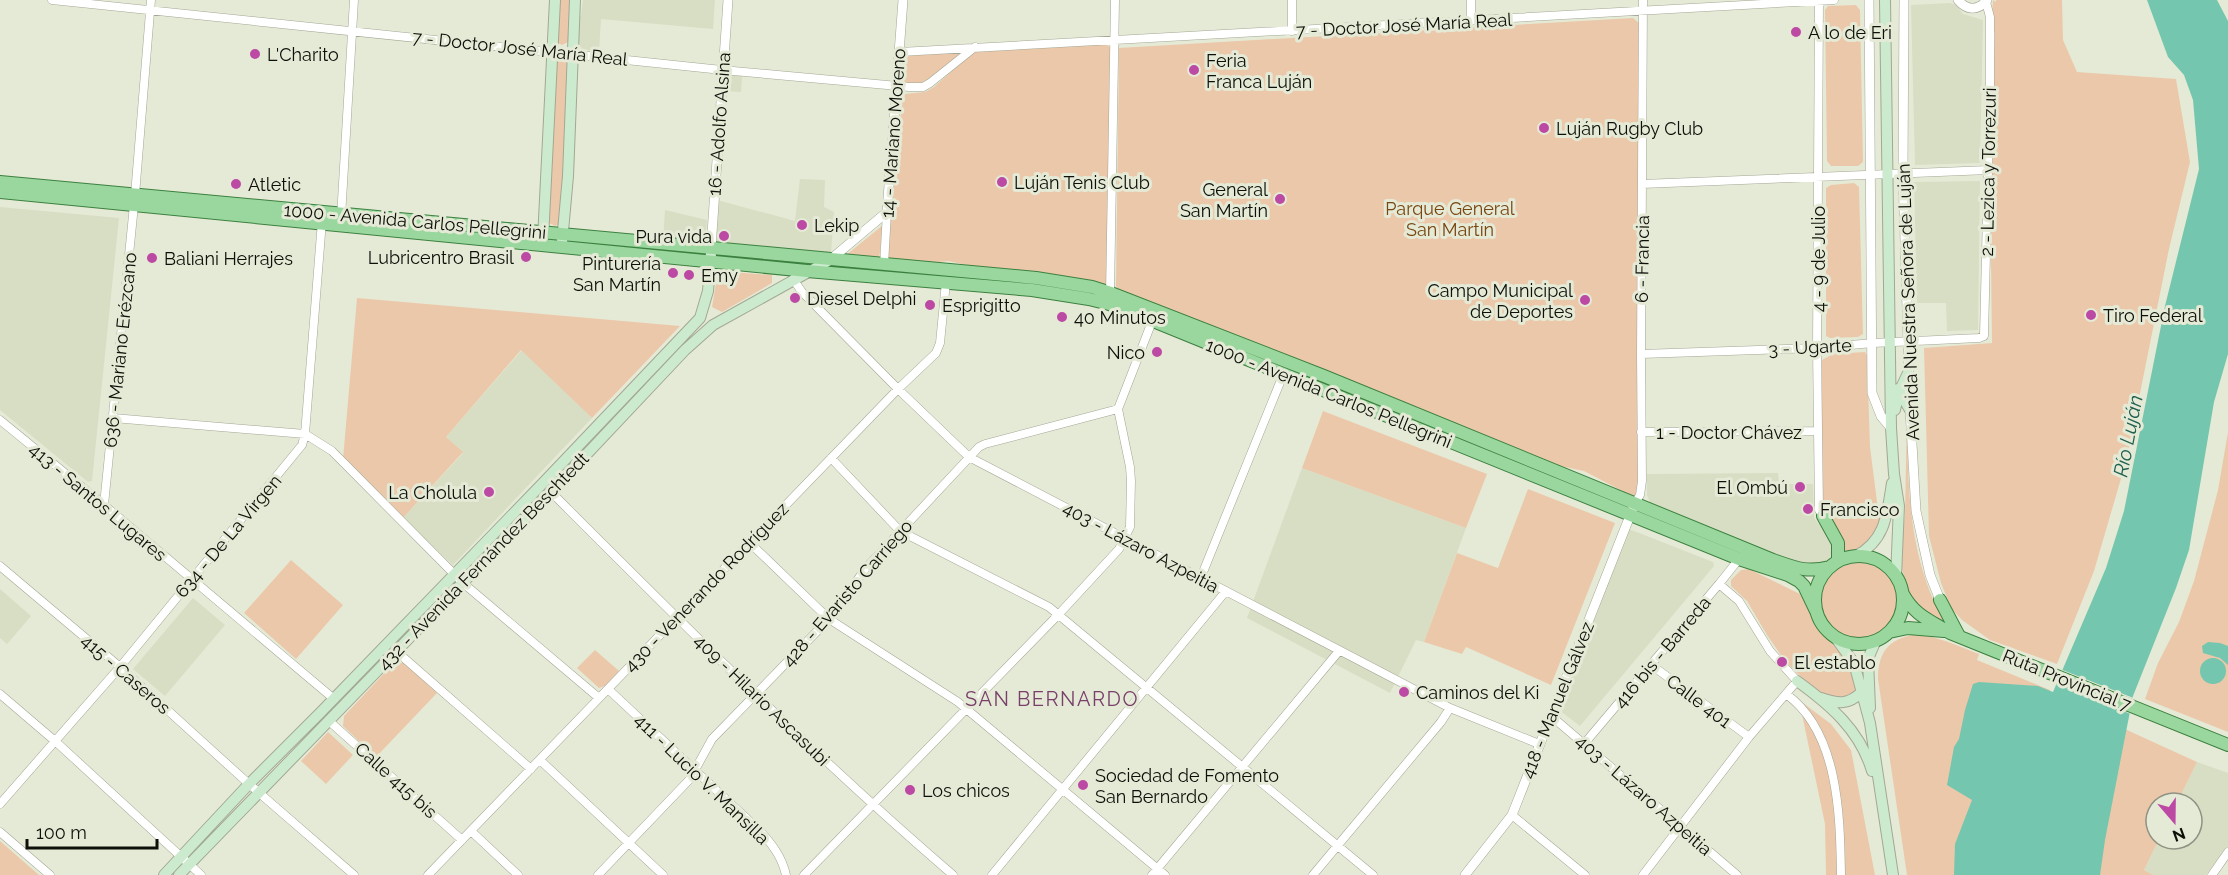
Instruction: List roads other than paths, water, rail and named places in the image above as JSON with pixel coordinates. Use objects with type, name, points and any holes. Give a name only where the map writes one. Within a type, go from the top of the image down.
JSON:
[{"type":"main road","points":[[542,240],[555,0]]},
{"type":"main road","points":[[562,241],[568,176],[575,0]]},
{"type":"main road","name":"Avenida Nuestra Señora de Luján","points":[[1885,0],[1891,428],[1899,506],[1896,577]]},
{"type":"main road","name":"1000 - Avenida Carlos Pellegrini","points":[[0,182],[135,200],[542,240],[711,248],[1036,278],[1092,287],[1110,298],[1283,375],[1632,509],[1800,570],[1814,571],[1834,564]]},
{"type":"main road","name":"1000 - Avenida Carlos Pellegrini","points":[[0,192],[135,200]]},
{"type":"main road","name":"1000 - Avenida Carlos Pellegrini","points":[[562,241],[807,272],[946,282],[1110,298]]},
{"type":"main road","name":"432 - Avenida Fernández Beschtedt","points":[[164,875],[185,861],[258,793],[329,721],[396,651],[459,579],[700,318],[706,302],[711,248]]},
{"type":"main road","points":[[807,272],[830,260]]},
{"type":"main road","name":"432 - Avenida Fernández Beschtedt","points":[[179,875],[185,861],[249,784],[333,699],[551,492],[685,350],[705,331],[807,272]]},
{"type":"main road","points":[[706,302],[715,314],[726,318]]},
{"type":"main road","name":"1000 - Avenida Carlos Pellegrini","points":[[1154,316],[1324,376],[1632,509],[1739,559],[1788,575],[1804,586],[1816,611]]},
{"type":"main road","points":[[1891,372],[1910,410]]},
{"type":"main road","points":[[1891,428],[1899,392],[1908,373]]},
{"type":"main road","name":"Avenida Nuestra Señora de Luján","points":[[1856,556],[1872,547],[1876,541],[1886,519],[1894,474]]},
{"type":"main road","points":[[1822,516],[1836,537],[1839,548],[1834,564],[1821,578],[1816,590],[1816,611],[1823,626],[1851,656],[1862,692],[1870,723],[1893,875]]},
{"type":"main road","points":[[1834,564],[1856,556],[1878,560],[1890,568],[1903,594],[1899,619],[1889,632],[1876,640],[1855,644],[1835,637]]},
{"type":"main road","name":"Ruta Provincial 7","points":[[1903,594],[1919,615],[1955,634],[2228,745]]},
{"type":"main road","points":[[1940,600],[1955,634]]},
{"type":"main road","name":"Ruta Provincial 7","points":[[1889,632],[1908,628],[1955,634]]},
{"type":"main road","points":[[1870,723],[1868,659],[1876,640]]},
{"type":"main road","points":[[1797,681],[1820,697],[1859,738],[1882,806]]},
{"type":"main road","points":[[1820,697],[1845,704],[1862,692]]},
{"type":"street","name":"7 - Doctor José María Real","points":[[52,0],[722,70],[897,86],[923,87],[975,47]]},
{"type":"street","name":"636 - Mariano Erézcano","points":[[104,505],[135,200],[151,0]]},
{"type":"street","points":[[341,219],[354,0]]},
{"type":"street","name":"16 - Adolfo Alsina","points":[[711,248],[728,0]]},
{"type":"street","name":"14 - Mariano Moreno","points":[[885,265],[903,0]]},
{"type":"street","points":[[1110,298],[1115,0]]},
{"type":"street","points":[[1292,0],[1292,31]]},
{"type":"street","points":[[1471,0],[1471,21]]},
{"type":"street","name":"6 - Francia","points":[[1632,509],[1640,495],[1642,482],[1643,0]]},
{"type":"street","name":"7 - Doctor José María Real","points":[[900,52],[1834,0]]},
{"type":"street","name":"Avenida Nuestra Señora de Luján","points":[[1869,0],[1872,393],[1881,416],[1891,428]]},
{"type":"street","name":"Avenida Nuestra Señora de Luján","points":[[1904,0],[1903,173],[1908,373],[1916,511],[1930,575],[1940,600]]},
{"type":"street","points":[[1958,0],[1964,7],[1972,9],[1986,1]]},
{"type":"street","name":"4 - 9 de Julio","points":[[1820,1],[1818,432],[1819,510],[1822,516]]},
{"type":"street","name":"2 - Lezica y Torrezuri","points":[[1979,338],[1983,338],[1985,334],[1989,170],[1990,17],[1986,1]]},
{"type":"street","points":[[1642,184],[1989,170]]},
{"type":"street","points":[[830,260],[887,212]]},
{"type":"street","name":"634 - De La Virgen","points":[[0,804],[120,667],[293,459],[302,445],[305,434],[322,218]]},
{"type":"street","name":"403 - Lázaro Azpeitia","points":[[793,279],[802,292],[898,390],[969,457],[1450,708],[1539,744]]},
{"type":"street","name":"430 - Venerando Rodríguez","points":[[428,875],[831,458],[936,353],[940,343],[946,282]]},
{"type":"street","points":[[804,875],[1059,614],[1119,549],[1126,538],[1131,515],[1130,466],[1118,409],[1154,316]]},
{"type":"street","name":"3 - Ugarte","points":[[1641,354],[1818,348],[1979,338]]},
{"type":"street","points":[[1202,578],[1283,375]]},
{"type":"street","name":"428 - Evaristo Carriego","points":[[598,875],[696,772],[707,745],[829,619],[859,576],[969,457],[985,444],[1118,409]]},
{"type":"street","points":[[114,418],[305,434],[332,451],[459,579],[599,699]]},
{"type":"street","name":"413 - Santos Lugares","points":[[0,420],[333,699]]},
{"type":"street","name":"1 - Doctor Chávez","points":[[1641,432],[1818,432]]},
{"type":"street","points":[[831,458],[900,531],[1059,614],[1241,768],[1373,875]]},
{"type":"street","name":"409 - Hilario Ascasubi","points":[[551,492],[677,618],[872,806],[953,875]]},
{"type":"street","name":"418 - Manuel Gálvez","points":[[1465,875],[1512,815],[1632,509]]},
{"type":"street","points":[[750,543],[829,619],[966,710],[1061,789],[1154,872],[1165,875]]},
{"type":"street","name":"416 bis - Barreda","points":[[1584,744],[1739,559]]},
{"type":"street","name":"415 - Caseros","points":[[0,566],[120,667],[258,793],[354,875]]},
{"type":"street","points":[[1643,875],[1749,737],[1797,681],[1770,651],[1739,601],[1719,584]]},
{"type":"street","points":[[992,875],[1226,591]]},
{"type":"street","points":[[396,651],[531,769]]},
{"type":"street","points":[[1154,872],[1339,651]]},
{"type":"street","name":"Calle 401","points":[[1650,664],[1749,737]]},
{"type":"street","name":"411 - Lucio V. Mansilla","points":[[608,689],[769,841],[782,861],[786,875]]},
{"type":"street","points":[[0,694],[55,741],[201,875]]},
{"type":"street","points":[[1786,694],[1810,718],[1831,770],[1840,822],[1841,875]]},
{"type":"street","points":[[1313,875],[1441,722],[1450,708]]},
{"type":"street","name":"403 - Lázaro Azpeitia","points":[[1550,715],[1737,875]]},
{"type":"street","name":"Calle 415 bis","points":[[329,721],[462,840]]},
{"type":"street","points":[[540,760],[663,875]]},
{"type":"street","points":[[1512,815],[1585,875]]},
{"type":"street","points":[[471,831],[518,875]]},
{"type":"street","points":[[0,832],[50,875]]},
{"type":"street","points":[[2212,875],[2228,852]]},
{"type":"water","points":[[2147,0],[2217,0],[2228,21],[2228,354],[2214,402],[2189,550],[2133,696],[2100,875],[1954,875],[1955,844],[1972,800],[1947,785],[1954,747],[1959,739],[1973,684],[1979,682],[2038,686],[2053,692],[2106,568],[2124,511],[2165,306],[2199,169],[2193,100],[2184,75],[2168,57]]},
{"type":"water","points":[[2208,642],[2228,646],[2228,665],[2220,658],[2203,653],[2202,646]]},
{"type":"water","points":[[2213,658],[2222,662],[2226,671],[2222,680],[2213,684],[2204,680],[2200,671],[2204,662]]},
{"type":"place","name":"A lo de Eri","points":[[1796,32]]},
{"type":"place","name":"L'Charito","points":[[255,54]]},
{"type":"place","name":"Feria Franca Luján","points":[[1194,70]]},
{"type":"place","name":"Luján Rugby Club","points":[[1544,128]]},
{"type":"place","name":"Luján Tenis Club","points":[[1002,182]]},
{"type":"place","name":"Atletic","points":[[236,184]]},
{"type":"place","name":"General San Martín","points":[[1280,199]]},
{"type":"place","name":"Lekip","points":[[802,225]]},
{"type":"place","name":"Pura vida","points":[[724,236]]},
{"type":"place","name":"Lubricentro Brasil","points":[[526,257]]},
{"type":"place","name":"Baliani Herrajes","points":[[152,258]]},
{"type":"place","name":"Pinturería San Martín","points":[[673,273]]},
{"type":"place","name":"Emy","points":[[689,275]]},
{"type":"place","name":"Diesel Delphi","points":[[795,298]]},
{"type":"place","name":"Campo Municipal de Deportes","points":[[1585,300]]},
{"type":"place","name":"Esprigitto","points":[[930,305]]},
{"type":"place","name":"Tiro Federal","points":[[2091,315]]},
{"type":"place","name":"40 Minutos","points":[[1062,317]]},
{"type":"place","name":"Nico","points":[[1157,352]]},
{"type":"place","name":"El Ombú","points":[[1800,487]]},
{"type":"place","name":"La Cholula","points":[[489,492]]},
{"type":"place","name":"Francisco","points":[[1808,509]]},
{"type":"place","name":"El establo","points":[[1782,662]]},
{"type":"place","name":"Caminos del Ki","points":[[1404,692]]},
{"type":"place","name":"Sociedad de Fomento San Bernardo","points":[[1083,785]]},
{"type":"place","name":"Los chicos","points":[[910,790]]},
{"type":"district","name":"SAN BERNARDO","points":[[1052,699]]},
{"type":"park label","name":"Parque General San Martín","points":[[1450,218]]},
{"type":"water label","name":"Río Luján","points":[[2128,436]]}]
